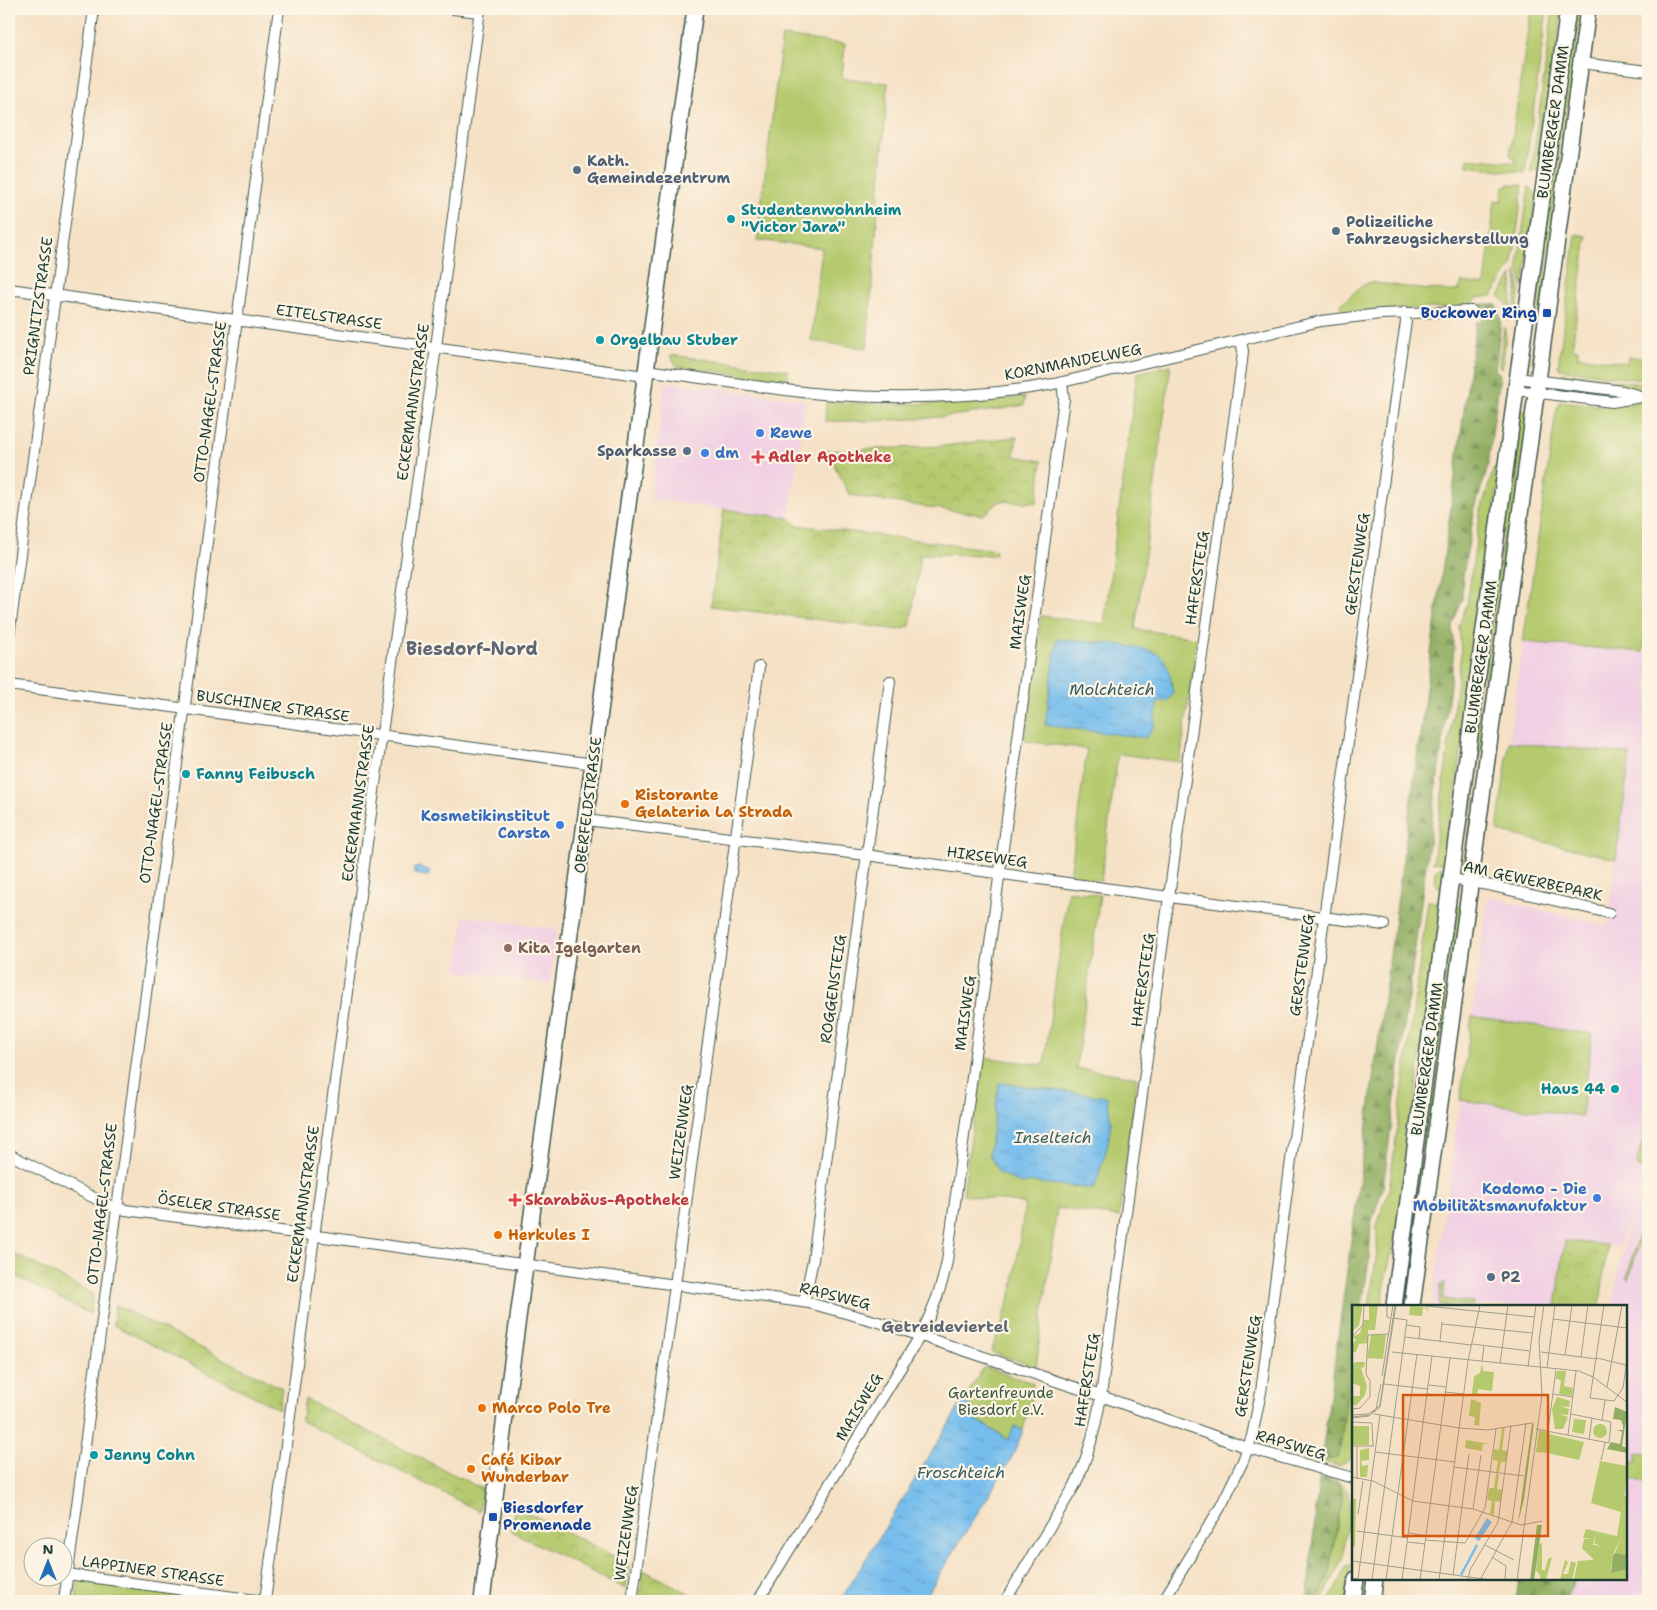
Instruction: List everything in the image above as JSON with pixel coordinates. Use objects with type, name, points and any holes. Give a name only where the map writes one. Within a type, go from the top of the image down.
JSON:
[{"type":"main road","name":"OBERFELDSTRASSE","points":[[482,1601],[508,1392],[695,9]]},
{"type":"main road","name":"BLUMBERGER DAMM","points":[[1394,1305],[1516,384],[1568,9]]},
{"type":"main road","name":"BLUMBERGER DAMM","points":[[1412,1305],[1588,9]]},
{"type":"main road","points":[[1353,1601],[1356,1580]]},
{"type":"main road","points":[[1372,1601],[1375,1580]]},
{"type":"street","name":"PRIGNITZSTRASSE","points":[[9,636],[94,9]]},
{"type":"street","name":"OTTO-NAGEL-STRASSE","points":[[72,1538],[279,9]]},
{"type":"street","points":[[453,9],[480,11]]},
{"type":"street","name":"ECKERMANNSTRASSE","points":[[264,1601],[436,347],[480,11]]},
{"type":"street","name":"BLUMBERGER DAMM","points":[[1582,63],[1648,72]]},
{"type":"street","name":"EITELSTRASSE","points":[[9,289],[436,347],[646,373]]},
{"type":"street","name":"KORNMANDELWEG","points":[[646,373],[856,396],[968,395],[1028,389],[1062,382],[1320,321],[1405,312],[1472,310]]},
{"type":"street","name":"GERSTENWEG","points":[[1163,1601],[1222,1504],[1243,1461],[1248,1448],[1264,1376],[1282,1222],[1406,322],[1405,312]]},
{"type":"street","name":"HAFERSTEIG","points":[[1005,1601],[1075,1485],[1093,1437],[1101,1396],[1242,356],[1241,340]]},
{"type":"street","name":"MAISWEG","points":[[758,1601],[920,1336],[940,1291],[947,1260],[1064,398],[1062,382]]},
{"type":"street","points":[[1516,384],[1537,386],[1612,402],[1645,397]]},
{"type":"street","name":"WEIZENWEG","points":[[632,1601],[760,667]]},
{"type":"street","name":"ROGGENSTEIG","points":[[804,1302],[814,1251],[890,681]]},
{"type":"street","name":"BUSCHINER STRASSE","points":[[9,685],[594,764]]},
{"type":"street","name":"HIRSEWEG","points":[[586,820],[866,855],[1169,898],[1384,925]]},
{"type":"street","name":"AM GEWERBEPARK","points":[[1451,879],[1609,913]]},
{"type":"street","name":"ÖSELER STRASSE","points":[[9,1154],[116,1208],[526,1264]]},
{"type":"street","name":"RAPSWEG","points":[[526,1264],[804,1302],[855,1315],[1101,1396],[1248,1448],[1352,1478]]},
{"type":"street","name":"LAPPINER STRASSE","points":[[72,1575],[264,1601]]},
{"type":"street","name":"OTTO-NAGEL-STRASSE","points":[[64,1601],[65,1588]]},
{"type":"shaded area","points":[[666,382],[805,400],[789,518],[650,499]]},
{"type":"shaded area","points":[[1523,642],[1648,654],[1648,1601],[1563,1601],[1575,1580],[1627,1580],[1627,1305],[1613,1305],[1614,1292],[1634,1197],[1620,1247],[1565,1241],[1556,1305],[1432,1305],[1460,1100],[1582,1115],[1592,1034],[1472,1016],[1488,897],[1607,926],[1630,754],[1509,742]]},
{"type":"shaded area","name":"Kita Igelgarten","points":[[464,916],[557,929],[550,984],[457,971]]},
{"type":"green space","points":[[1531,9],[1547,9],[1525,173],[1467,166],[1468,158],[1517,163],[1510,154]]},
{"type":"green space","points":[[1553,9],[1562,9],[1541,168],[1531,173]]},
{"type":"green space","points":[[1575,9],[1582,9],[1534,363],[1532,362],[1539,308],[1537,292]]},
{"type":"green space","points":[[782,36],[845,44],[842,78],[888,83],[867,348],[811,341],[822,248],[757,240]]},
{"type":"green space","points":[[1509,184],[1523,185],[1513,263],[1492,296],[1477,298],[1470,307],[1343,313],[1340,305],[1362,286],[1370,282],[1451,291],[1459,290],[1462,282],[1485,285],[1495,200],[1502,201],[1504,186]]},
{"type":"green space","points":[[1529,186],[1537,195],[1523,288],[1518,265]]},
{"type":"green space","points":[[1576,234],[1587,236],[1572,348],[1578,349],[1578,356],[1627,363],[1628,356],[1648,359],[1648,381],[1560,369],[1558,366]]},
{"type":"green space","points":[[1517,271],[1520,291],[1516,315],[1514,312]]},
{"type":"green space","points":[[1513,274],[1511,308],[1499,296]]},
{"type":"green space","points":[[1482,304],[1497,305],[1501,321],[1495,370],[1500,374],[1488,466],[1474,512],[1463,576],[1462,600],[1452,626],[1454,648],[1452,670],[1383,1188],[1371,1223],[1369,1260],[1362,1305],[1352,1305],[1352,1357],[1339,1457],[1321,1462],[1476,322],[1482,322]]},
{"type":"green space","points":[[1504,327],[1506,337],[1502,368],[1500,368],[1499,362]]},
{"type":"green space","points":[[670,355],[788,370],[787,381],[677,366]]},
{"type":"green space","points":[[1171,365],[1135,629],[1197,638],[1180,762],[1118,754],[1101,881],[1070,876],[1087,749],[1025,741],[1041,616],[1104,624],[1137,373]]},
{"type":"green space","points":[[1563,373],[1640,384],[1640,392],[1629,387],[1562,378]]},
{"type":"green space","points":[[1561,388],[1614,395],[1615,397],[1561,392]]},
{"type":"green space","points":[[1025,397],[1024,405],[950,416],[875,421],[825,421],[826,401],[926,404]]},
{"type":"green space","points":[[1560,401],[1617,407],[1638,402],[1648,404],[1648,617],[1643,652],[1523,642],[1556,412]]},
{"type":"green space","points":[[1520,409],[1529,410],[1465,866],[1475,786],[1475,746]]},
{"type":"green space","points":[[1017,437],[1014,456],[1042,461],[1037,503],[1000,501],[984,515],[863,498],[849,494],[827,451],[943,446]]},
{"type":"green space","points":[[1494,468],[1500,469],[1446,864],[1433,862],[1461,653],[1459,625],[1467,604],[1480,514]]},
{"type":"green space","points":[[724,509],[789,518],[797,525],[996,550],[995,555],[921,554],[910,626],[900,630],[711,606]]},
{"type":"green space","points":[[1509,742],[1630,754],[1616,859],[1497,831]]},
{"type":"green space","points":[[1440,867],[1446,867],[1443,888],[1438,887],[1434,882],[1435,871]]},
{"type":"green space","points":[[1068,891],[1100,895],[1076,1068],[1137,1077],[1119,1217],[1057,1208],[1036,1367],[991,1352],[1013,1288],[1025,1204],[963,1195],[982,1057],[1044,1065]]},
{"type":"green space","points":[[1428,901],[1441,903],[1398,1224],[1386,1276],[1382,1305],[1369,1305],[1377,1251],[1377,1225],[1389,1190]]},
{"type":"green space","points":[[1453,905],[1462,906],[1407,1305],[1399,1305]]},
{"type":"green space","points":[[1472,1016],[1592,1034],[1582,1116],[1460,1100]]},
{"type":"green space","points":[[1648,1117],[1648,1133],[1642,1158],[1646,1163],[1645,1168],[1639,1169],[1636,1166]]},
{"type":"green space","points":[[1648,1222],[1648,1228],[1640,1238],[1629,1280],[1627,1279],[1638,1235]]},
{"type":"green space","points":[[1565,1241],[1607,1245],[1600,1305],[1556,1305]]},
{"type":"green space","points":[[9,1251],[93,1294],[90,1314],[9,1273]]},
{"type":"green space","points":[[1445,1282],[1443,1299],[1474,1303],[1474,1305],[1440,1305],[1441,1285]]},
{"type":"green space","points":[[115,1305],[282,1388],[279,1409],[113,1325]]},
{"type":"green space","points":[[1352,1357],[1352,1454],[1349,1460],[1339,1466],[1321,1462],[1339,1457]]},
{"type":"green space","name":"Gartenfreunde Biesdorf e.V.","points":[[984,1367],[1033,1383],[1023,1430],[1014,1427],[1009,1440],[969,1415],[973,1408],[963,1401]]},
{"type":"green space","points":[[305,1399],[482,1489],[479,1511],[301,1421]]},
{"type":"green space","points":[[1637,1453],[1648,1453],[1648,1484],[1627,1478],[1627,1465],[1630,1462],[1637,1462]]},
{"type":"green space","points":[[1319,1478],[1337,1481],[1342,1493],[1342,1503],[1328,1577],[1317,1601],[1307,1601]]},
{"type":"green space","points":[[1337,1481],[1347,1490],[1350,1499],[1343,1556],[1323,1601],[1317,1601],[1328,1577],[1342,1503],[1342,1493]]},
{"type":"green space","points":[[515,1506],[629,1564],[626,1589],[511,1531]]},
{"type":"green space","points":[[1347,1566],[1351,1566],[1346,1601],[1329,1601]]},
{"type":"green space","points":[[643,1570],[704,1601],[650,1601],[640,1596]]},
{"type":"green space","points":[[79,1578],[240,1601],[76,1601]]},
{"type":"green space","points":[[1519,1580],[1575,1580],[1563,1601],[1516,1601]]},
{"type":"water","name":"Molchteich","points":[[1057,639],[1127,646],[1153,652],[1161,656],[1168,668],[1173,693],[1168,701],[1158,701],[1154,726],[1146,738],[1045,725]]},
{"type":"water","points":[[420,867],[429,870],[429,875],[414,874],[414,868]]},
{"type":"water","name":"Inselteich","points":[[999,1083],[1107,1097],[1111,1123],[1107,1148],[1094,1189],[1032,1182],[1021,1184],[999,1173],[989,1154]]},
{"type":"water","name":"Froschteich","points":[[963,1401],[973,1408],[969,1415],[1008,1440],[1014,1427],[1023,1430],[1011,1459],[923,1601],[840,1601]]},
{"type":"place","name":"Kath. Gemeindezentrum","points":[[577,170]]},
{"type":"place","name":"Studentenwohnheim \"Victor Jara\"","points":[[731,219]]},
{"type":"place","name":"Polizeiliche Fahrzeugsicherstellung","points":[[1336,231]]},
{"type":"place","name":"Buckower Ring","points":[[1547,313]]},
{"type":"place","name":"Orgelbau Stuber","points":[[600,340]]},
{"type":"place","name":"Rewe","points":[[760,433]]},
{"type":"place","name":"Sparkasse","points":[[687,451]]},
{"type":"place","name":"dm","points":[[705,453]]},
{"type":"place","name":"Adler Apotheke","points":[[758,457]]},
{"type":"place","name":"Fanny Feibusch","points":[[186,774]]},
{"type":"place","name":"Ristorante Gelateria La Strada","points":[[625,804]]},
{"type":"place","name":"Kosmetikinstitut Carsta","points":[[560,825]]},
{"type":"place","name":"Kita Igelgarten","points":[[508,948]]},
{"type":"place","name":"Haus 44","points":[[1615,1089]]},
{"type":"place","name":"Kodomo - Die Mobilitätsmanufaktur","points":[[1597,1198]]},
{"type":"place","name":"Skarabäus-Apotheke","points":[[515,1200]]},
{"type":"place","name":"Herkules I","points":[[498,1235]]},
{"type":"place","name":"P2","points":[[1491,1277]]},
{"type":"place","name":"Marco Polo Tre","points":[[482,1408]]},
{"type":"place","name":"Jenny Cohn","points":[[94,1455]]},
{"type":"place","name":"Café Kibar Wunderbar","points":[[471,1469]]},
{"type":"place","name":"Biesdorfer Promenade","points":[[493,1517]]},
{"type":"district","name":"Biesdorf-Nord","points":[[472,649]]},
{"type":"district","name":"Getreideviertel","points":[[945,1326]]}]
